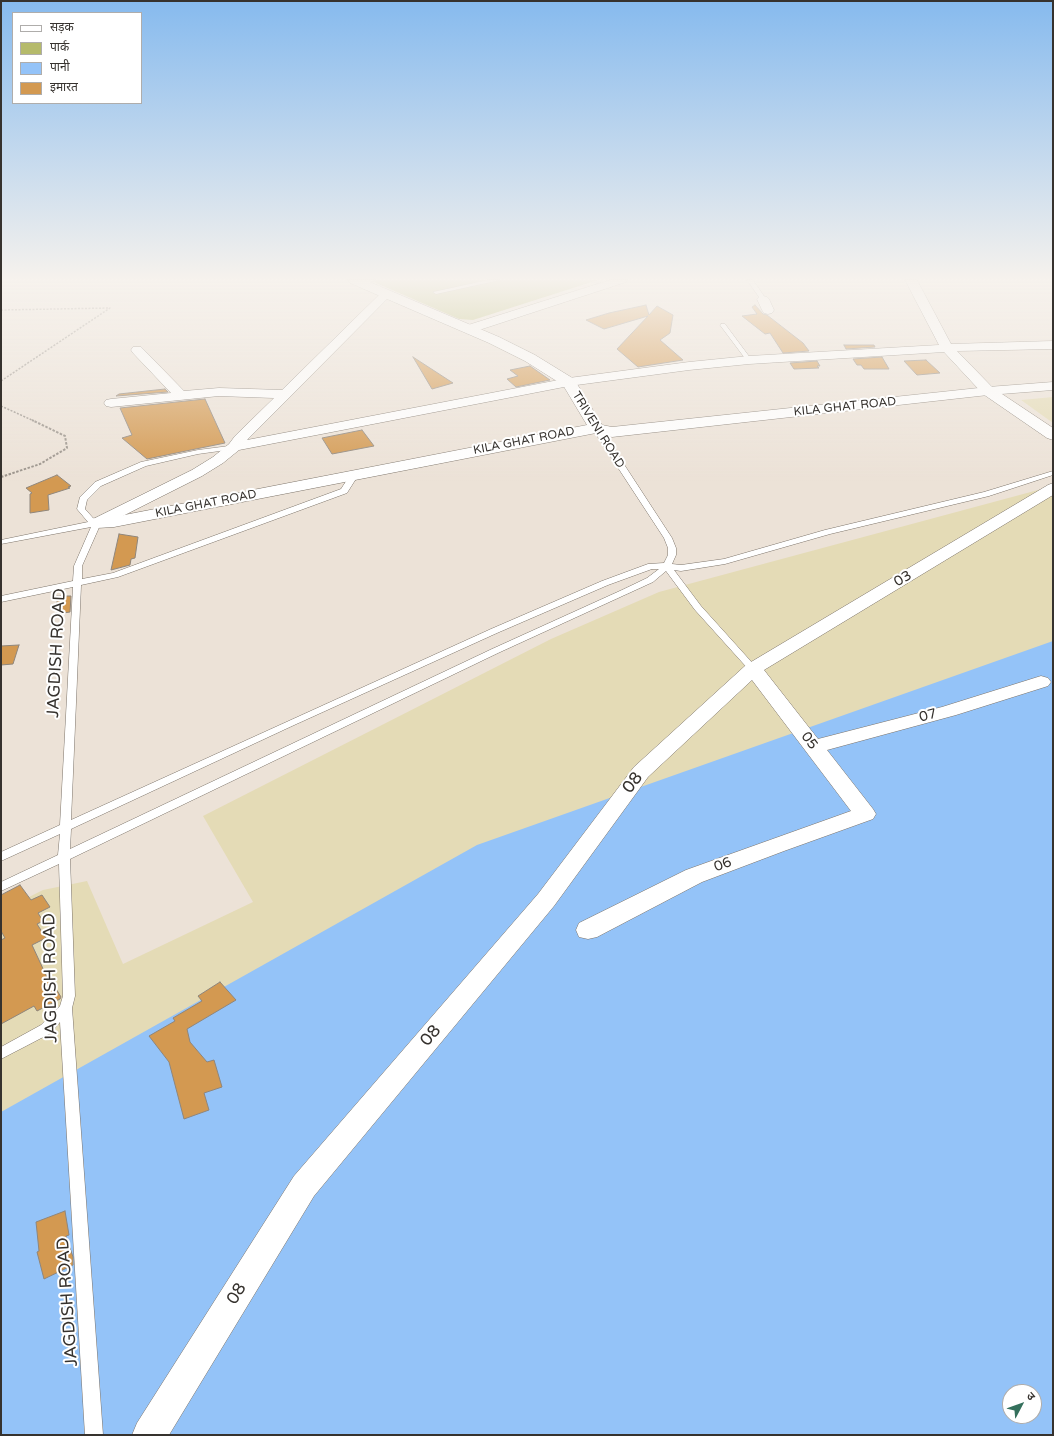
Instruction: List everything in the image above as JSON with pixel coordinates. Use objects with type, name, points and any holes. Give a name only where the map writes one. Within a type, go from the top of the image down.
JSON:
[{"type":"main road","name":"TRIVENI ROAD","points":[[507,347],[530,358],[570,382],[596,428]]},
{"type":"main road","name":"KILA GHAT ROAD","points":[[97,523],[114,522],[596,428],[612,432],[988,391],[1053,386]]},
{"type":"main road","points":[[988,391],[1053,435]]},
{"type":"street","points":[[97,523],[197,474],[218,460],[234,447],[240,439],[332,347]]},
{"type":"street","points":[[234,447],[570,382],[749,360],[982,347]]},
{"type":"street","points":[[947,348],[988,391]]},
{"type":"street","points":[[137,350],[181,396]]},
{"type":"street","points":[[111,403],[219,392],[285,394]]},
{"type":"street","name":"03","points":[[753,669],[1051,479]]},
{"type":"street","name":"05","points":[[753,669],[865,814]]},
{"type":"street","name":"08","points":[[149,1435],[304,1186],[546,900],[641,772],[753,669]]},
{"type":"street","name":"07","points":[[813,747],[948,711],[1042,682]]},
{"type":"street","name":"06","points":[[588,930],[694,876],[865,814]]},
{"type":"lane","points":[[739,347],[749,360]]},
{"type":"lane","name":"TRIVENI ROAD","points":[[596,428],[668,538],[672,548],[672,555],[667,566]]},
{"type":"lane","points":[[97,523],[90,520],[81,509],[83,499],[98,484],[144,464],[198,452],[234,447]]},
{"type":"lane","points":[[1,599],[115,575],[344,491],[355,474]]},
{"type":"lane","points":[[1,857],[288,724],[494,631],[605,583],[651,566],[681,568],[725,561],[828,532],[1051,479]]},
{"type":"lane","name":"KILA GHAT ROAD","points":[[1,542],[97,523]]},
{"type":"lane","name":"JAGDISH ROAD","points":[[94,1435],[66,1008],[69,996],[64,857],[78,566],[97,523]]},
{"type":"lane","points":[[667,566],[698,608],[753,669]]},
{"type":"lane","points":[[1,886],[495,651],[650,580],[667,566]]},
{"type":"lane","points":[[1,1053],[46,1029],[66,1008]]},
{"type":"path","points":[[1,381],[52,347]]},
{"type":"path","points":[[1,406],[65,436],[67,448],[40,464],[1,477]]},
{"type":"sand","points":[[1053,397],[1053,423],[1021,400]]},
{"type":"sand","points":[[1053,486],[1053,1057],[1,1435],[1,911],[43,890],[87,881],[123,964],[253,902],[203,816],[551,639],[659,592]]},
{"type":"water","points":[[1053,641],[1053,1435],[1,1435],[1,1112],[477,845]]},
{"type":"building","points":[[619,347],[668,347],[683,360],[638,367],[617,349]]},
{"type":"building","points":[[779,347],[806,347],[809,351],[783,353]]},
{"type":"building","points":[[845,347],[875,347],[846,349]]},
{"type":"building","points":[[413,357],[453,383],[432,389]]},
{"type":"building","points":[[882,357],[889,369],[864,369],[861,365],[857,365],[853,359]]},
{"type":"building","points":[[926,360],[940,373],[917,375],[904,361]]},
{"type":"building","points":[[817,361],[820,366],[817,366],[819,368],[794,369],[790,363]]},
{"type":"building","points":[[530,366],[550,380],[516,387],[507,379],[518,376],[510,370]]},
{"type":"building","points":[[165,389],[168,392],[116,396],[119,394]]},
{"type":"building","points":[[205,399],[225,443],[147,459],[122,438],[132,435],[120,408]]},
{"type":"building","points":[[362,430],[374,446],[332,454],[322,438]]},
{"type":"building","points":[[57,475],[71,486],[68,487],[70,488],[48,495],[49,510],[30,513],[30,494],[32,493],[26,488]]},
{"type":"building","points":[[119,534],[138,537],[135,558],[131,559],[130,565],[111,570]]},
{"type":"building","points":[[57,596],[71,596],[70,612],[57,614]]},
{"type":"building","points":[[19,645],[13,664],[1,665],[1,646]]},
{"type":"building","points":[[20,885],[31,900],[42,895],[50,907],[38,913],[43,921],[37,924],[46,938],[32,945],[52,988],[55,987],[61,997],[60,999],[37,1011],[34,1006],[1,1024],[1,940],[5,938],[1,931],[1,895]]},
{"type":"building","points":[[220,982],[236,1000],[187,1029],[190,1042],[207,1062],[214,1060],[222,1087],[204,1093],[209,1110],[184,1119],[169,1062],[149,1036],[175,1021],[173,1018],[202,1001],[198,996]]},
{"type":"building","points":[[65,1211],[69,1235],[66,1236],[73,1257],[73,1265],[44,1279],[37,1252],[39,1251],[36,1222]]}]
